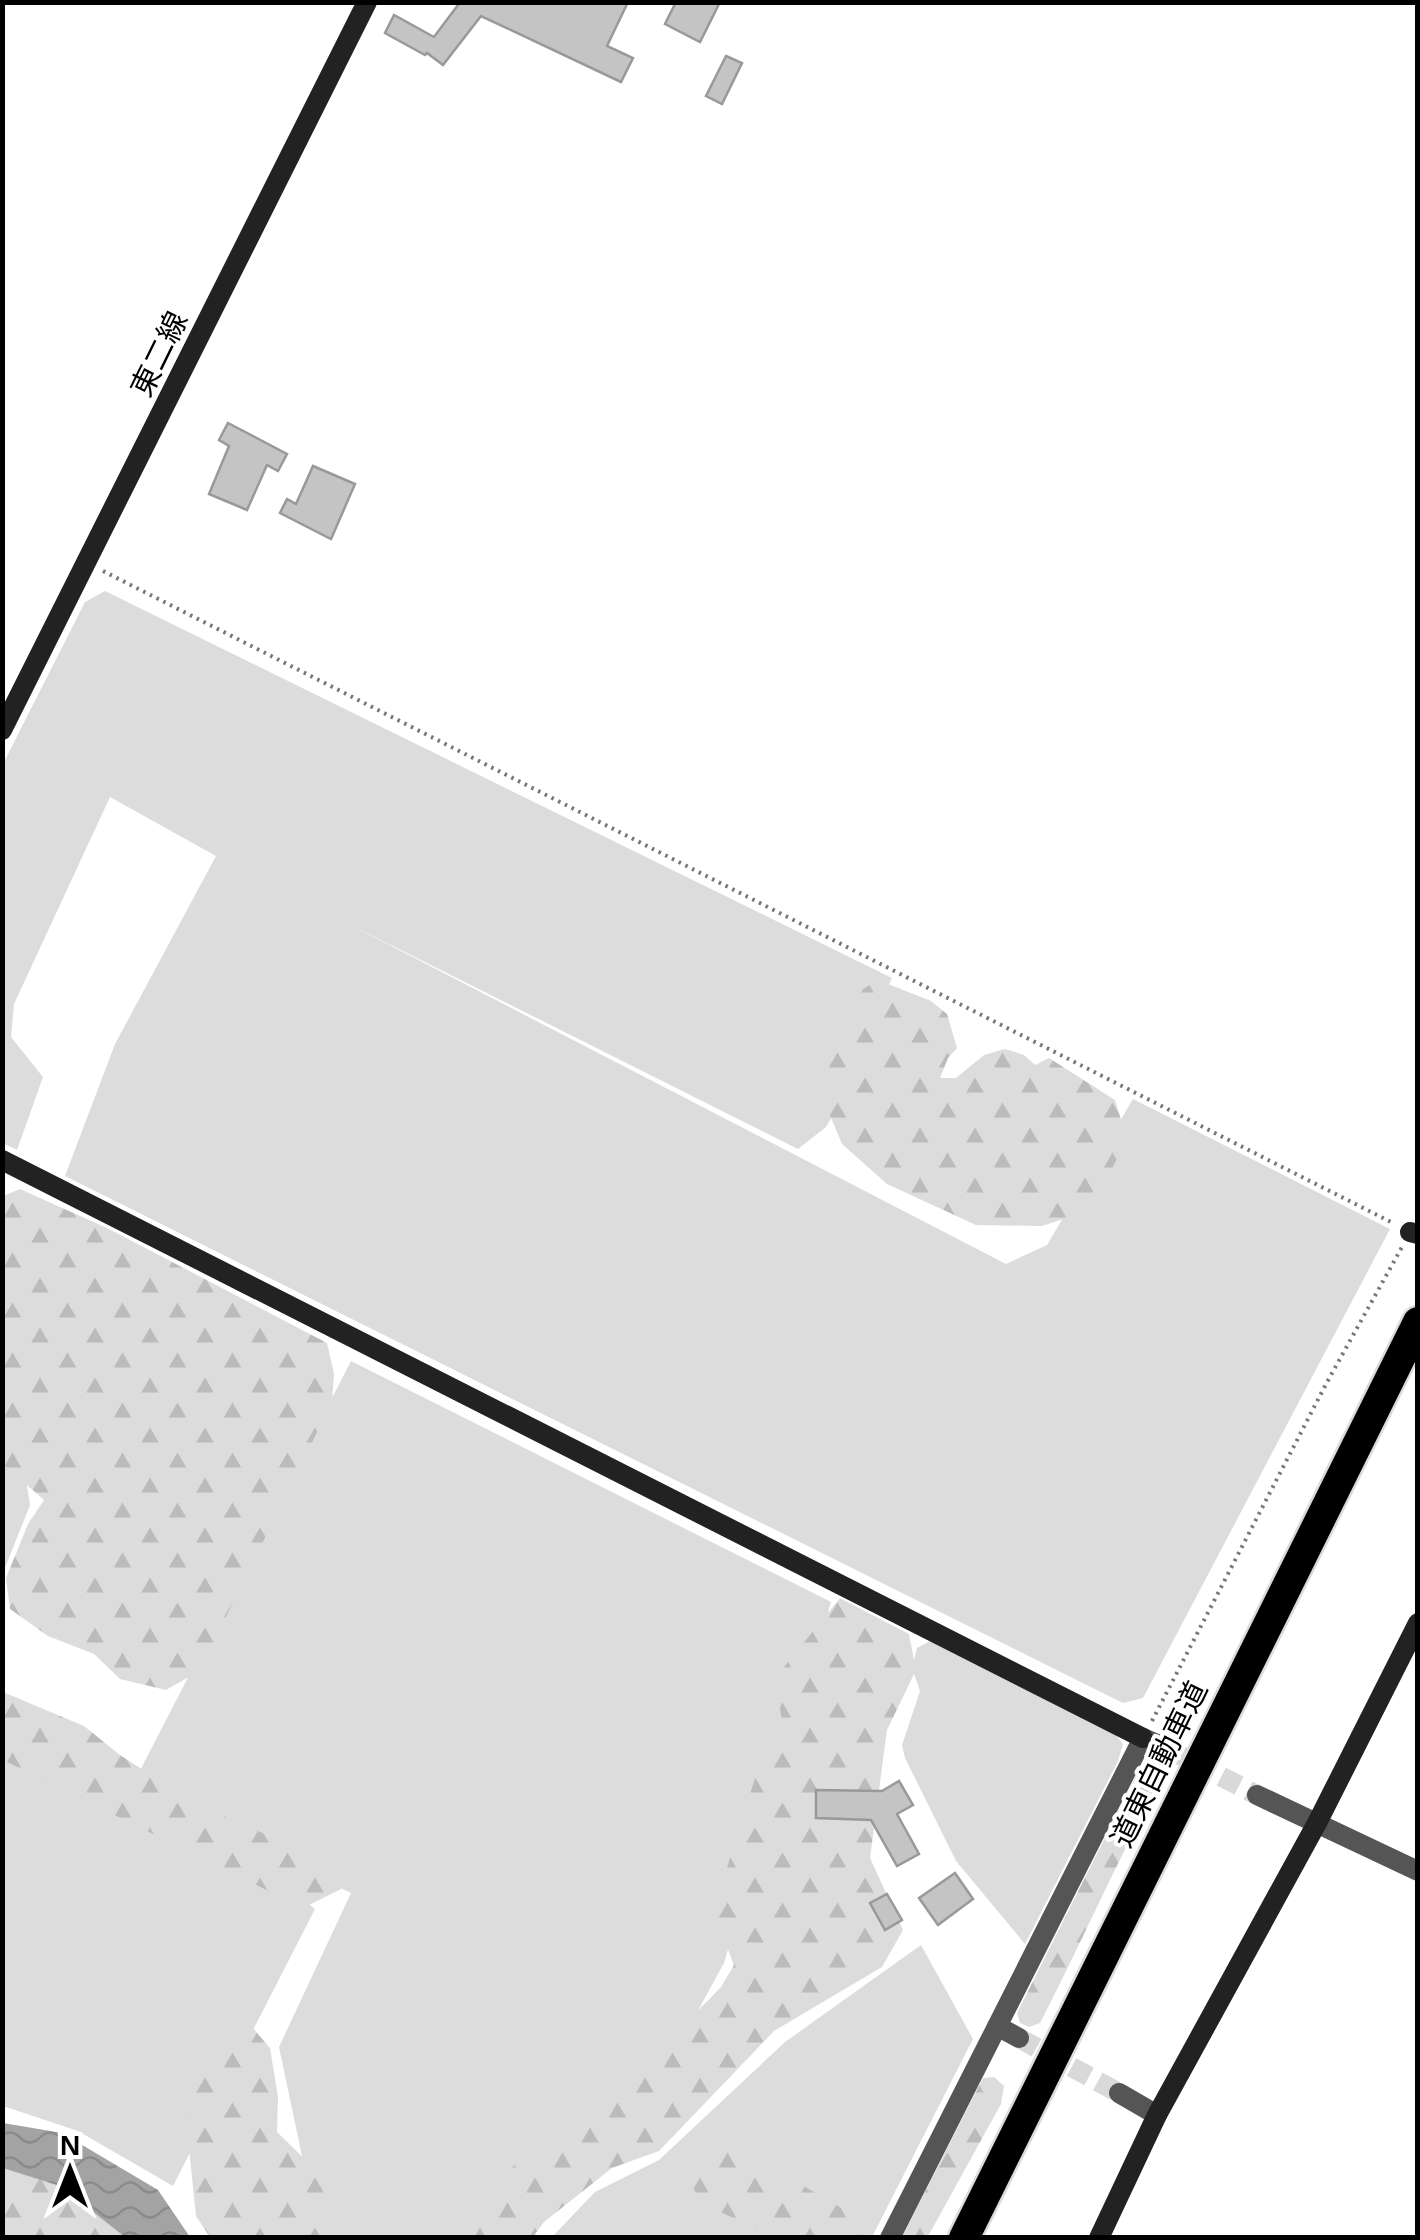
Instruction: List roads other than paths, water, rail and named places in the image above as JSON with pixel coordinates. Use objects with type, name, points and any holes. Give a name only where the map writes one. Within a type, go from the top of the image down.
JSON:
[{"type":"highway","name":"道東自動車道","points":[[964,2238],[1418,1322]]},
{"type":"street","name":"東二線","points":[[2,730],[367,2]]},
{"type":"street","points":[[2,1160],[1168,1749]]},
{"type":"street","points":[[1099,2238],[1157,2115],[1317,1823],[1418,1624]]},
{"type":"street","points":[[890,2238],[1144,1738]]},
{"type":"street","points":[[1257,1795],[1418,1871]]},
{"type":"street","points":[[997,2026],[1020,2038]]},
{"type":"street","points":[[1119,2093],[1157,2115]]},
{"type":"water","points":[[3,2123],[62,2133],[158,2190],[190,2237],[125,2237],[60,2186],[3,2168]]},
{"type":"tunnel","points":[[1168,1749],[1257,1795]]},
{"type":"tunnel","points":[[1019,2038],[1119,2093]]}]
